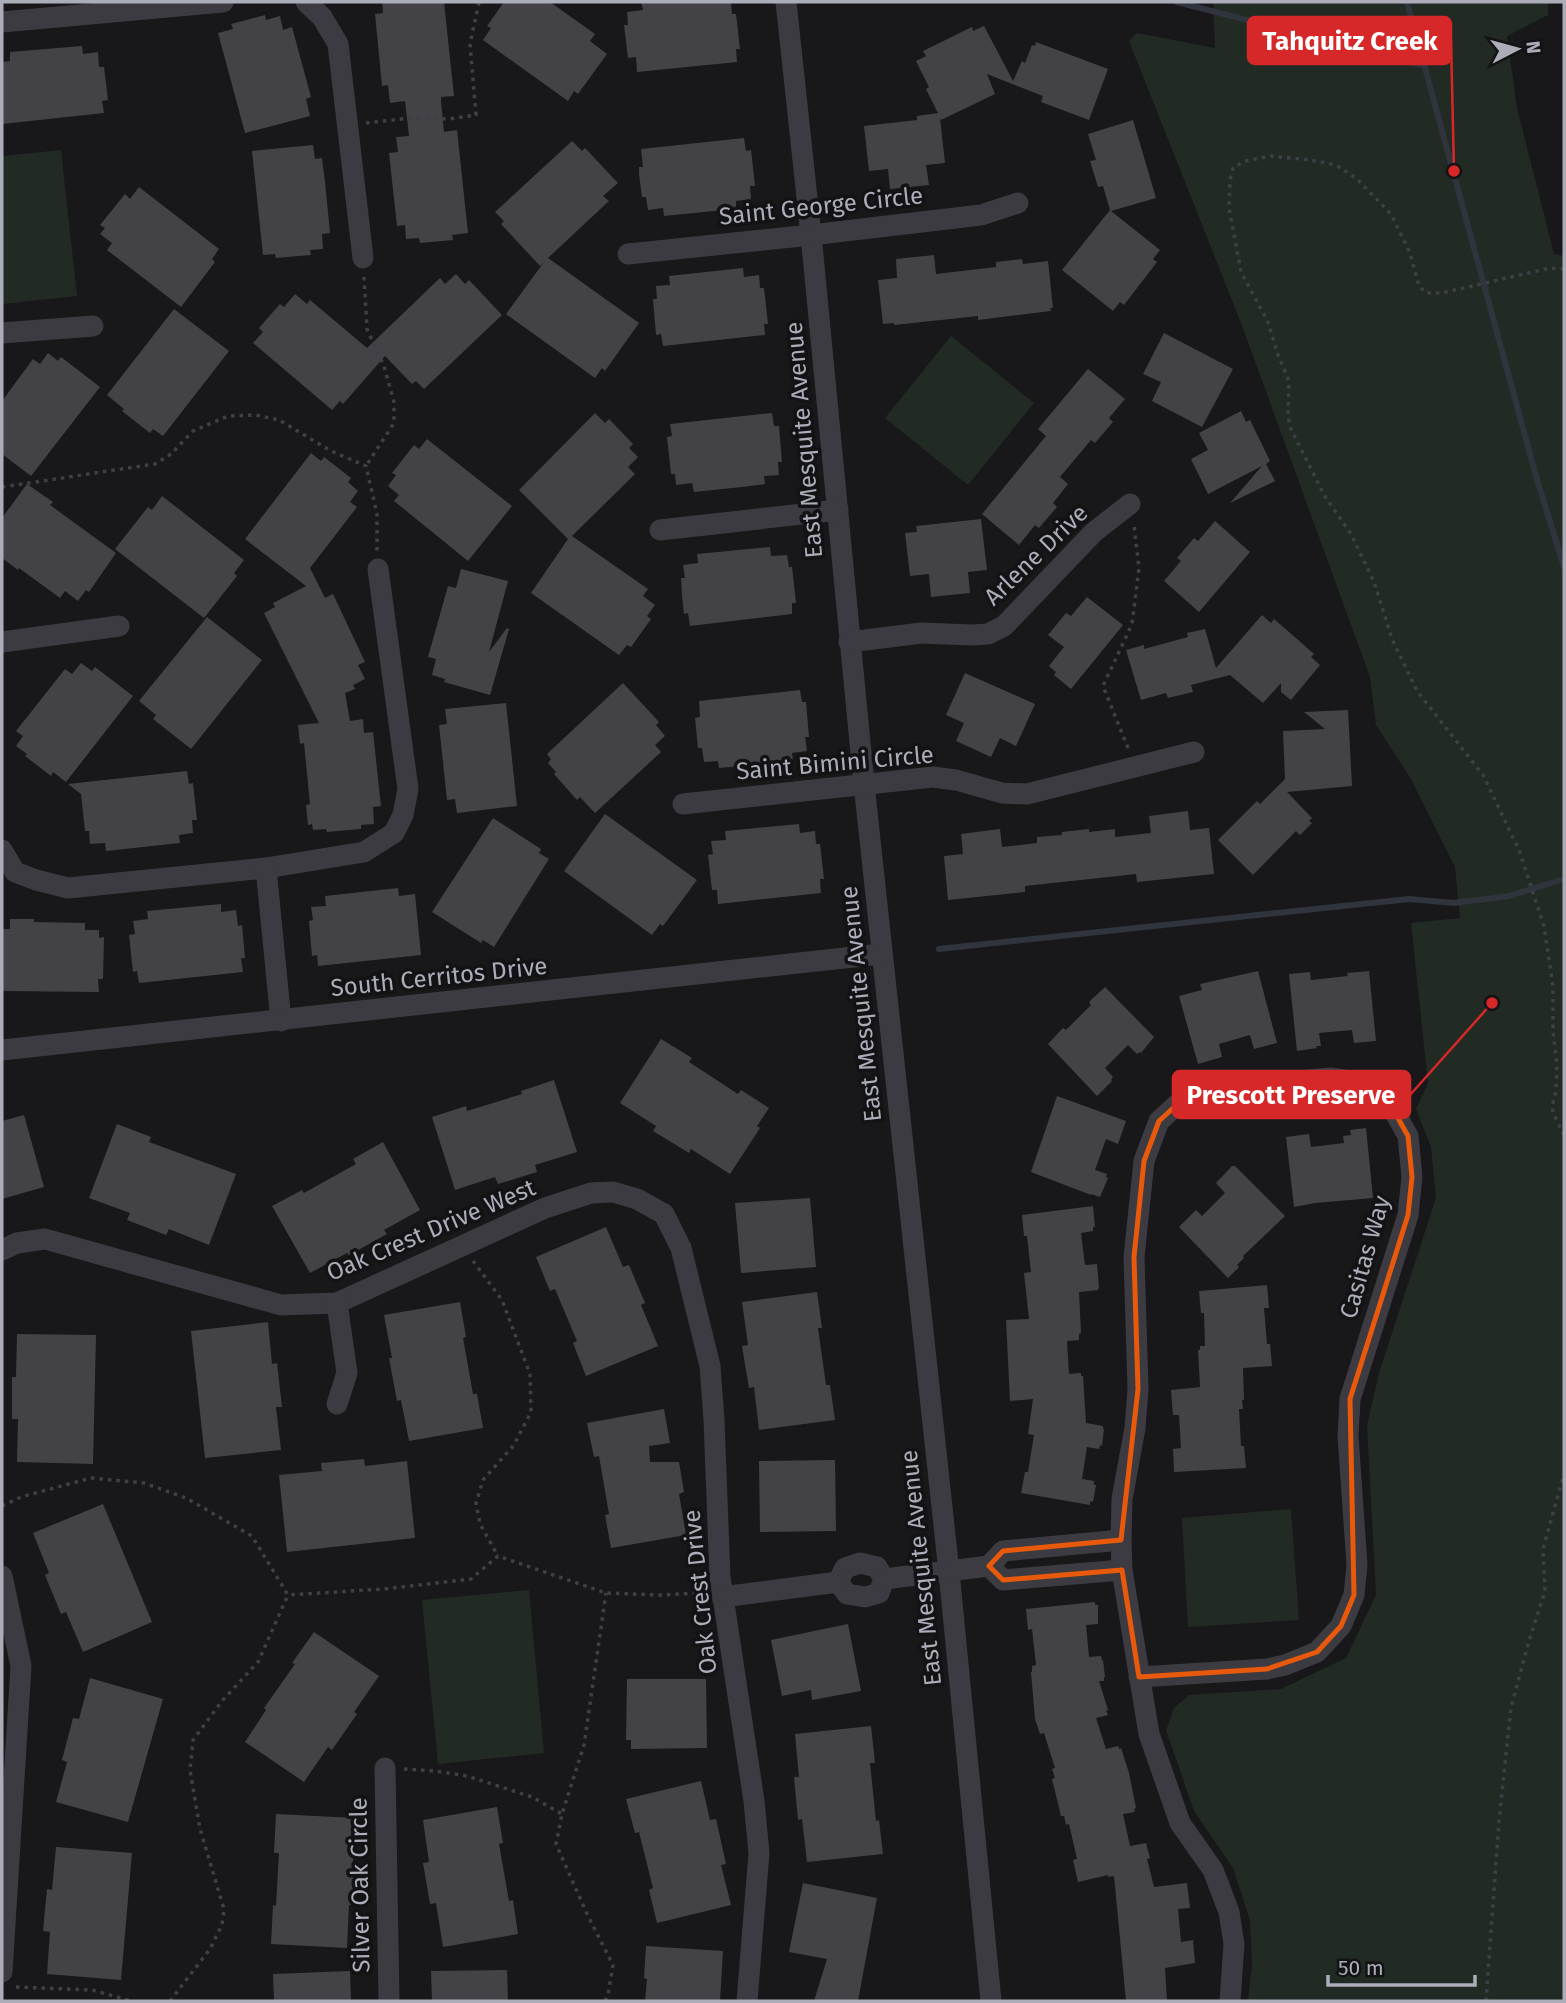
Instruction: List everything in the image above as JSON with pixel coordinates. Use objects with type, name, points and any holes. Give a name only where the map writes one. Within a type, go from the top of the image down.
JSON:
[{"type":"street","points":[[2,22],[223,2]]},
{"type":"street","points":[[306,2],[322,17],[338,44],[363,258]]},
{"type":"street","name":"East Mesquite Avenue","points":[[786,2],[849,642],[991,2001]]},
{"type":"street","name":"Saint George Circle","points":[[628,254],[981,215],[1018,203]]},
{"type":"street","points":[[2,332],[93,326]]},
{"type":"street","name":"Arlene Drive","points":[[849,642],[921,633],[988,634],[1004,626],[1094,532],[1130,504]]},
{"type":"street","points":[[660,530],[838,510]]},
{"type":"street","points":[[2,850],[15,872],[68,888],[266,868],[364,852],[394,833],[403,815],[408,789],[378,569]]},
{"type":"street","points":[[2,642],[119,626]]},
{"type":"street","name":"Saint Bimini Circle","points":[[683,804],[933,777],[956,780],[1002,793],[1027,794],[1194,752]]},
{"type":"street","points":[[266,868],[281,1021]]},
{"type":"street","name":"South Cerritos Drive","points":[[2,1050],[881,954]]},
{"type":"street","name":"Casitas Way","points":[[1139,1676],[1267,1670],[1285,1665],[1317,1652],[1341,1626],[1354,1595],[1357,1565],[1348,1436],[1350,1399],[1408,1215],[1412,1177],[1408,1136],[1389,1102],[1357,1082],[1331,1078],[1211,1089],[1182,1101],[1159,1121],[1144,1161],[1134,1256],[1138,1389],[1135,1428],[1122,1499],[1122,1570],[1139,1676],[1149,1734],[1180,1823],[1213,1870],[1229,1912],[1234,1944],[1230,2001]]},
{"type":"street","name":"Oak Crest Drive West","points":[[2,1250],[18,1243],[45,1239],[281,1305],[337,1303],[461,1245],[545,1209],[591,1193],[613,1192],[637,1199]]},
{"type":"street","name":"Oak Crest Drive","points":[[637,1199],[664,1213],[681,1248],[710,1366],[722,1595],[754,1801],[759,1853],[747,2001]]},
{"type":"street","points":[[337,1303],[347,1373],[337,1404]]},
{"type":"street","points":[[722,1595],[838,1583],[847,1594],[865,1597],[879,1593],[884,1579],[989,1566],[1003,1551],[1121,1540]]},
{"type":"street","points":[[989,1566],[1003,1580],[1122,1570]]},
{"type":"street","points":[[2,1576],[21,1666],[8,1979]]},
{"type":"street","name":"Silver Oak Circle","points":[[385,1768],[389,2001]]},
{"type":"path","points":[[347,125],[410,118],[449,119],[476,115],[470,44],[479,2]]},
{"type":"path","points":[[1564,269],[1550,268],[1442,293],[1426,293],[1419,286],[1409,253],[1391,214],[1356,178],[1336,165],[1271,156],[1245,161],[1233,168],[1230,208],[1241,272],[1268,322],[1289,381],[1290,427],[1324,495],[1351,534],[1374,582],[1392,639],[1417,691],[1483,775],[1519,850],[1541,913],[1553,987],[1553,1032],[1557,1065],[1556,1091],[1552,1106],[1564,1135]]},
{"type":"path","points":[[363,258],[367,329],[384,366],[394,402],[394,423],[366,466],[377,514],[378,569]]},
{"type":"path","points":[[2,487],[155,464],[171,454],[193,430],[228,416],[256,415],[279,420],[331,451],[366,466]]},
{"type":"path","points":[[1130,504],[1139,568],[1132,624],[1104,686],[1133,767]]},
{"type":"path","points":[[461,1245],[502,1300],[530,1374],[531,1412],[514,1445],[483,1479],[476,1503],[480,1524],[498,1556],[606,1593],[722,1595]]},
{"type":"path","points":[[1486,2001],[1499,1821],[1511,1707],[1545,1591],[1543,1549],[1564,1474]]},
{"type":"path","points":[[2,1506],[21,1497],[91,1478],[144,1483],[187,1497],[252,1536],[288,1595]]},
{"type":"path","points":[[288,1595],[384,1589],[471,1579],[498,1556]]},
{"type":"path","points":[[605,2001],[613,1965],[556,1844],[562,1814],[584,1745],[606,1593]]},
{"type":"path","points":[[170,2001],[209,1949],[222,1925],[224,1909],[200,1829],[190,1770],[193,1740],[222,1701],[258,1662],[288,1595]]},
{"type":"path","points":[[385,1768],[467,1776],[532,1797],[562,1814]]},
{"type":"path","points":[[8,1979],[92,1990],[131,2001]]},
{"type":"highlighted area","points":[[1330,1078],[1357,1082],[1389,1102],[1408,1136],[1412,1177],[1408,1215],[1350,1399],[1354,1595],[1341,1626],[1317,1652],[1267,1669],[1139,1677],[1122,1570],[1003,1580],[989,1566],[1003,1551],[1121,1540],[1138,1389],[1134,1257],[1144,1161],[1159,1121],[1182,1100],[1211,1089]]},
{"type":"shaded area","points":[[1213,2],[1548,2],[1548,15],[1507,36],[1517,108],[1554,254],[1564,256],[1564,2001],[1248,2001],[1252,1965],[1250,1920],[1233,1868],[1194,1811],[1166,1730],[1174,1708],[1189,1695],[1281,1689],[1346,1658],[1376,1595],[1367,1425],[1379,1373],[1436,1198],[1431,1147],[1416,1109],[1428,1083],[1411,923],[1460,918],[1455,867],[1411,779],[1376,725],[1370,677],[1241,323],[1129,41],[1137,33],[1215,48]]},
{"type":"shaded area","points":[[61,150],[77,296],[2,304],[2,156]]},
{"type":"shaded area","points":[[951,336],[1034,403],[968,485],[885,418]]},
{"type":"shaded area","points":[[1291,1509],[1299,1620],[1188,1627],[1182,1518]]},
{"type":"shaded area","points":[[529,1590],[544,1753],[438,1764],[422,1600]]},
{"type":"building","points":[[382,2],[444,2],[454,96],[441,97],[444,132],[457,130],[468,233],[452,235],[453,240],[420,243],[419,238],[406,239],[405,225],[397,226],[389,153],[398,152],[396,137],[409,136],[405,101],[390,103],[388,85],[382,86],[375,14],[383,13]]},
{"type":"building","points":[[504,2],[550,2],[595,34],[590,41],[607,54],[578,94],[574,91],[568,101],[483,40],[491,28],[487,26]]},
{"type":"building","points":[[641,2],[731,2],[732,14],[736,14],[740,49],[736,49],[737,62],[637,72],[636,57],[628,58],[624,25],[628,25],[627,12],[643,10]]},
{"type":"building","points":[[265,15],[266,20],[280,16],[283,30],[292,27],[311,97],[306,99],[310,116],[245,133],[218,33],[233,29],[231,24]]},
{"type":"building","points":[[984,26],[1013,81],[1022,61],[1025,63],[1032,45],[1035,46],[1036,42],[1108,69],[1089,120],[1041,102],[1043,96],[987,74],[995,94],[941,120],[940,118],[945,163],[926,165],[929,185],[890,189],[888,169],[869,171],[864,126],[917,120],[917,116],[938,113],[916,61],[926,56],[923,51],[972,27],[973,31]]},
{"type":"building","points":[[82,46],[83,54],[98,52],[99,67],[104,67],[108,100],[102,101],[104,113],[2,124],[2,62],[10,61],[10,52]]},
{"type":"building","points":[[1133,120],[1156,198],[1111,211],[1160,250],[1153,259],[1157,262],[1124,305],[1120,302],[1113,311],[1062,270],[1110,210],[1103,186],[1098,187],[1090,161],[1096,160],[1088,134]]},
{"type":"building","points":[[744,138],[746,151],[751,150],[755,186],[750,186],[751,199],[736,201],[736,209],[664,216],[663,208],[648,210],[646,197],[642,197],[639,174],[639,167],[643,167],[641,149]]},
{"type":"building","points":[[572,141],[582,151],[585,148],[618,183],[603,196],[609,201],[548,258],[639,323],[605,371],[602,368],[595,378],[506,314],[544,262],[540,266],[501,224],[504,221],[495,212]]},
{"type":"building","points":[[313,145],[315,159],[322,158],[330,233],[322,234],[323,249],[310,250],[311,255],[276,258],[275,254],[263,255],[252,151]]},
{"type":"building","points":[[139,187],[219,249],[212,259],[215,262],[181,307],[107,250],[112,243],[100,234],[105,228],[100,225],[125,194],[130,199]]},
{"type":"building","points":[[934,255],[936,274],[996,267],[996,262],[1022,259],[1023,264],[1048,261],[1053,308],[1050,308],[1051,311],[978,320],[978,316],[883,324],[878,280],[897,278],[896,259]]},
{"type":"building","points":[[743,268],[744,277],[759,275],[760,288],[764,288],[768,324],[764,324],[765,335],[663,346],[661,334],[656,335],[653,299],[657,299],[656,286],[670,285],[669,276]]},
{"type":"building","points":[[456,274],[465,284],[469,280],[502,315],[424,389],[416,381],[412,384],[385,356],[343,404],[340,401],[332,410],[253,343],[263,332],[259,328],[280,304],[284,307],[295,294],[307,304],[310,300],[367,348],[440,278],[445,284]]},
{"type":"building","points":[[174,309],[229,351],[163,436],[153,429],[150,433],[107,395]]},
{"type":"building","points":[[1164,333],[1233,369],[1202,427],[1152,401],[1161,382],[1143,374]]},
{"type":"building","points":[[48,353],[58,361],[61,357],[100,387],[31,476],[2,454],[2,401],[33,359],[40,364]]},
{"type":"building","points":[[1088,369],[1125,399],[1109,418],[1113,422],[1095,443],[1091,440],[1060,477],[1068,484],[1053,503],[1057,507],[1039,528],[1035,525],[1019,545],[982,514],[1046,436],[1038,429]]},
{"type":"building","points":[[1241,411],[1246,422],[1250,420],[1270,461],[1266,464],[1275,481],[1230,503],[1262,466],[1208,494],[1191,459],[1208,450],[1199,433]]},
{"type":"building","points":[[595,413],[605,423],[609,419],[633,444],[629,448],[638,457],[628,467],[635,474],[572,536],[648,589],[643,596],[655,605],[647,616],[651,619],[631,647],[627,645],[619,655],[531,593],[568,539],[519,490]]},
{"type":"building","points":[[772,413],[774,426],[779,426],[782,462],[778,462],[779,475],[764,476],[765,484],[694,492],[692,483],[676,485],[675,474],[671,474],[667,437],[672,436],[670,424]]},
{"type":"building","points":[[427,439],[512,506],[468,561],[394,501],[399,495],[388,486],[396,475],[392,473],[414,445],[419,449]]},
{"type":"building","points":[[311,453],[321,461],[324,457],[351,478],[348,482],[358,491],[350,502],[357,507],[310,568],[325,598],[333,594],[365,662],[358,665],[365,679],[353,685],[355,689],[345,693],[350,721],[363,719],[364,733],[373,732],[381,806],[373,807],[374,824],[361,825],[361,829],[327,832],[326,829],[313,830],[312,824],[308,825],[306,805],[310,804],[304,743],[300,744],[298,725],[319,723],[264,613],[275,607],[273,603],[306,586],[245,539]]},
{"type":"building","points":[[27,484],[53,502],[50,505],[116,553],[89,592],[86,590],[78,601],[65,591],[60,598],[2,558],[2,518]]},
{"type":"building","points":[[162,496],[244,560],[234,573],[237,576],[204,618],[115,549],[148,507],[152,510]]},
{"type":"building","points":[[981,519],[987,570],[968,572],[970,593],[931,597],[929,574],[910,576],[905,533],[917,532],[916,526]]},
{"type":"building","points":[[1215,521],[1250,552],[1199,612],[1164,581],[1181,561],[1177,558],[1194,538],[1198,541]]},
{"type":"building","points":[[770,547],[771,556],[787,555],[789,567],[792,567],[796,603],[792,603],[792,614],[690,626],[688,613],[684,614],[681,578],[685,578],[683,565],[698,563],[697,554]]},
{"type":"building","points":[[461,569],[508,581],[489,652],[507,628],[509,629],[490,695],[444,682],[445,679],[432,675],[436,659],[428,657],[448,586],[456,588]]},
{"type":"building","points":[[1087,597],[1123,625],[1071,689],[1054,675],[1056,672],[1049,666],[1064,647],[1048,635],[1066,613],[1071,616]]},
{"type":"building","points":[[1262,615],[1271,623],[1274,619],[1281,625],[1314,654],[1311,657],[1320,665],[1291,700],[1281,692],[1281,683],[1263,703],[1230,675],[1191,685],[1193,692],[1168,698],[1166,693],[1141,700],[1126,650],[1144,645],[1144,649],[1188,637],[1187,633],[1205,629],[1216,668]]},
{"type":"building","points":[[207,617],[262,660],[191,749],[153,719],[156,715],[139,701]]},
{"type":"building","points":[[81,663],[92,671],[95,667],[133,696],[66,782],[53,772],[51,776],[25,756],[27,754],[16,746],[23,736],[16,731],[65,669],[72,674]]},
{"type":"building","points":[[965,673],[1035,704],[1016,746],[1000,738],[991,757],[956,741],[964,723],[946,715]]},
{"type":"building","points":[[623,683],[659,722],[656,725],[665,736],[655,745],[661,752],[595,813],[580,797],[577,800],[554,774],[556,772],[548,763],[551,759],[547,754]]},
{"type":"building","points":[[800,690],[802,702],[806,702],[809,737],[805,737],[807,751],[792,753],[793,761],[719,768],[718,761],[704,762],[702,748],[698,748],[695,718],[700,717],[699,701]]},
{"type":"building","points":[[506,703],[517,806],[457,813],[455,799],[447,800],[439,725],[447,724],[445,709]]},
{"type":"building","points":[[1348,710],[1352,786],[1287,792],[1312,818],[1309,821],[1312,823],[1300,835],[1296,831],[1253,875],[1218,840],[1257,801],[1260,804],[1285,779],[1283,731],[1325,729],[1304,712]]},
{"type":"building","points":[[187,771],[189,784],[193,783],[197,820],[192,820],[193,833],[179,835],[180,843],[106,851],[105,843],[90,844],[89,831],[85,831],[81,794],[68,784]]},
{"type":"building","points":[[1188,811],[1190,830],[1209,828],[1214,874],[1137,882],[1136,874],[1025,886],[1025,892],[948,900],[944,856],[963,854],[961,834],[1000,829],[1002,847],[1037,843],[1037,837],[1089,829],[1089,832],[1115,829],[1115,837],[1151,833],[1149,816]]},
{"type":"building","points":[[605,814],[697,880],[663,926],[660,924],[652,935],[564,871]]},
{"type":"building","points":[[493,818],[541,849],[539,853],[549,859],[494,947],[483,940],[481,943],[432,912]]},
{"type":"building","points":[[799,824],[800,833],[815,831],[816,844],[820,844],[824,879],[820,879],[821,893],[718,904],[717,890],[712,890],[708,855],[713,854],[711,841],[726,840],[725,831]]},
{"type":"building","points":[[398,888],[399,896],[415,894],[421,955],[318,966],[317,955],[312,956],[309,921],[313,920],[311,907],[326,906],[325,896]]},
{"type":"building","points":[[221,904],[221,912],[236,910],[238,926],[242,925],[245,958],[241,958],[243,972],[139,983],[137,971],[133,972],[129,935],[135,934],[133,921],[148,919],[147,911]]},
{"type":"building","points":[[10,919],[85,923],[85,930],[99,930],[99,938],[104,937],[103,979],[98,979],[99,992],[2,991],[2,929],[10,929]]},
{"type":"building","points":[[1258,971],[1277,1043],[1254,1049],[1250,1035],[1219,1044],[1222,1057],[1198,1064],[1179,996],[1202,990],[1200,984]]},
{"type":"building","points":[[1369,971],[1376,1041],[1354,1043],[1352,1030],[1319,1033],[1321,1046],[1297,1051],[1289,974],[1310,972],[1311,980]]},
{"type":"building","points":[[1105,987],[1154,1037],[1141,1053],[1137,1054],[1128,1045],[1105,1068],[1113,1077],[1112,1081],[1097,1096],[1048,1044],[1091,1005],[1089,1002]]},
{"type":"building","points":[[661,1039],[692,1058],[689,1062],[738,1094],[741,1090],[769,1108],[757,1126],[760,1128],[730,1174],[691,1149],[689,1153],[653,1131],[656,1126],[620,1103]]},
{"type":"building","points":[[554,1080],[577,1152],[535,1165],[537,1172],[498,1184],[495,1177],[455,1190],[432,1117],[466,1106],[467,1111],[522,1094],[521,1091]]},
{"type":"building","points":[[1057,1096],[1126,1121],[1118,1144],[1106,1139],[1095,1170],[1107,1174],[1108,1178],[1100,1197],[1031,1172]]},
{"type":"building","points":[[24,1115],[44,1187],[2,1199],[2,1121]]},
{"type":"building","points":[[117,1124],[151,1137],[149,1142],[236,1174],[209,1245],[169,1229],[166,1235],[127,1220],[130,1213],[89,1198]]},
{"type":"building","points":[[1366,1128],[1373,1198],[1294,1207],[1286,1137],[1309,1134],[1311,1147],[1344,1143],[1343,1136],[1351,1135],[1350,1130]]},
{"type":"building","points":[[383,1142],[420,1210],[384,1230],[387,1234],[310,1273],[272,1206],[302,1190],[304,1193],[356,1164],[353,1159]]},
{"type":"building","points":[[1232,1166],[1285,1216],[1243,1256],[1237,1265],[1239,1267],[1228,1278],[1179,1227],[1196,1210],[1202,1216],[1225,1193],[1216,1183]]},
{"type":"building","points":[[810,1198],[816,1267],[741,1273],[735,1203]]},
{"type":"building","points":[[1093,1206],[1095,1227],[1093,1231],[1081,1233],[1085,1265],[1097,1264],[1099,1287],[1098,1290],[1079,1292],[1081,1333],[1079,1340],[1067,1341],[1069,1374],[1081,1373],[1083,1376],[1086,1423],[1103,1426],[1104,1429],[1102,1446],[1100,1445],[1099,1449],[1087,1447],[1082,1479],[1094,1481],[1096,1485],[1090,1505],[1021,1493],[1025,1472],[1028,1472],[1034,1435],[1028,1434],[1033,1399],[1010,1401],[1006,1320],[1029,1319],[1024,1273],[1031,1272],[1022,1215]]},
{"type":"building","points":[[606,1227],[623,1267],[629,1265],[645,1303],[641,1305],[658,1346],[586,1376],[573,1343],[577,1341],[555,1289],[550,1291],[536,1257]]},
{"type":"building","points":[[1267,1285],[1269,1308],[1264,1308],[1272,1366],[1243,1368],[1244,1400],[1243,1409],[1239,1409],[1241,1446],[1244,1446],[1246,1468],[1174,1472],[1173,1449],[1181,1448],[1179,1415],[1173,1415],[1171,1390],[1200,1387],[1198,1350],[1200,1346],[1205,1346],[1204,1313],[1201,1313],[1199,1291]]},
{"type":"building","points":[[817,1292],[822,1328],[818,1328],[826,1385],[830,1385],[835,1420],[759,1430],[754,1387],[749,1388],[742,1346],[748,1345],[742,1302]]},
{"type":"building","points":[[460,1302],[473,1394],[477,1394],[483,1428],[409,1441],[401,1400],[397,1401],[384,1315]]},
{"type":"building","points":[[268,1322],[272,1364],[277,1363],[282,1407],[276,1407],[281,1450],[205,1458],[191,1331]]},
{"type":"building","points":[[17,1334],[96,1335],[93,1464],[17,1462],[18,1419],[12,1419],[12,1377],[16,1377]]},
{"type":"building","points":[[664,1409],[670,1443],[649,1446],[650,1462],[679,1462],[684,1492],[679,1494],[686,1535],[611,1548],[605,1515],[609,1514],[599,1456],[594,1457],[587,1423]]},
{"type":"building","points":[[364,1459],[365,1466],[407,1461],[415,1538],[287,1552],[279,1475],[322,1471],[321,1463]]},
{"type":"building","points":[[835,1460],[836,1531],[760,1532],[759,1461]]},
{"type":"building","points":[[103,1504],[152,1622],[83,1652],[66,1612],[61,1614],[45,1575],[49,1573],[33,1533]]},
{"type":"building","points":[[1095,1602],[1095,1605],[1098,1605],[1098,1624],[1086,1625],[1089,1657],[1101,1656],[1103,1660],[1105,1677],[1104,1681],[1099,1681],[1108,1710],[1108,1715],[1096,1718],[1106,1749],[1118,1746],[1121,1748],[1129,1773],[1136,1808],[1135,1812],[1123,1814],[1130,1846],[1146,1843],[1154,1887],[1187,1883],[1190,1908],[1178,1909],[1181,1942],[1193,1940],[1195,1963],[1165,1968],[1167,2001],[1126,2001],[1114,1876],[1078,1882],[1073,1860],[1077,1859],[1069,1824],[1066,1825],[1064,1816],[1061,1816],[1052,1779],[1055,1778],[1052,1769],[1055,1768],[1044,1733],[1040,1734],[1035,1719],[1031,1672],[1032,1666],[1036,1665],[1032,1629],[1028,1630],[1026,1609]]},
{"type":"building","points":[[848,1624],[861,1691],[812,1700],[811,1690],[782,1696],[771,1640]]},
{"type":"building","points":[[314,1632],[379,1676],[332,1750],[328,1747],[304,1782],[245,1742],[266,1710],[264,1708],[295,1664],[292,1663]]},
{"type":"building","points":[[90,1678],[163,1699],[128,1822],[56,1802],[67,1762],[62,1760],[73,1718],[79,1719]]},
{"type":"building","points":[[627,1679],[706,1679],[707,1748],[631,1749],[631,1740],[626,1740]]},
{"type":"building","points":[[871,1726],[875,1763],[870,1763],[876,1821],[879,1820],[883,1854],[807,1862],[802,1819],[798,1820],[794,1777],[799,1777],[795,1734]]},
{"type":"building","points":[[701,1781],[710,1820],[716,1819],[726,1864],[721,1865],[731,1905],[657,1923],[649,1890],[653,1888],[639,1832],[635,1833],[626,1799]]},
{"type":"building","points":[[497,1807],[503,1843],[499,1844],[509,1901],[513,1900],[518,1934],[443,1947],[436,1903],[430,1904],[423,1863],[429,1862],[423,1820]]},
{"type":"building","points":[[276,1814],[355,1818],[353,1862],[358,1862],[356,1905],[349,1905],[347,1948],[271,1944],[279,1853],[274,1853]]},
{"type":"building","points":[[56,1847],[132,1853],[121,1980],[47,1974],[50,1932],[43,1931],[47,1889],[52,1890]]},
{"type":"building","points":[[803,1883],[877,1898],[858,2001],[814,2001],[827,1959],[789,1952]]},
{"type":"building","points":[[646,1946],[723,1951],[720,2001],[645,2001]]},
{"type":"building","points":[[507,1970],[508,2001],[432,2001],[431,1971]]},
{"type":"building","points":[[350,1971],[351,2001],[274,2001],[273,1974]]},
{"type":"waterway","points":[[1177,2],[1425,66]]},
{"type":"waterway","points":[[1407,2],[1536,476],[1564,567]]},
{"type":"waterway","points":[[939,949],[1409,899],[1454,903],[1509,896],[1564,879]]},
{"type":"place","name":"Tahquitz Creek","points":[[1454,171]]},
{"type":"place","name":"Prescott Preserve","points":[[1492,1003]]}]
